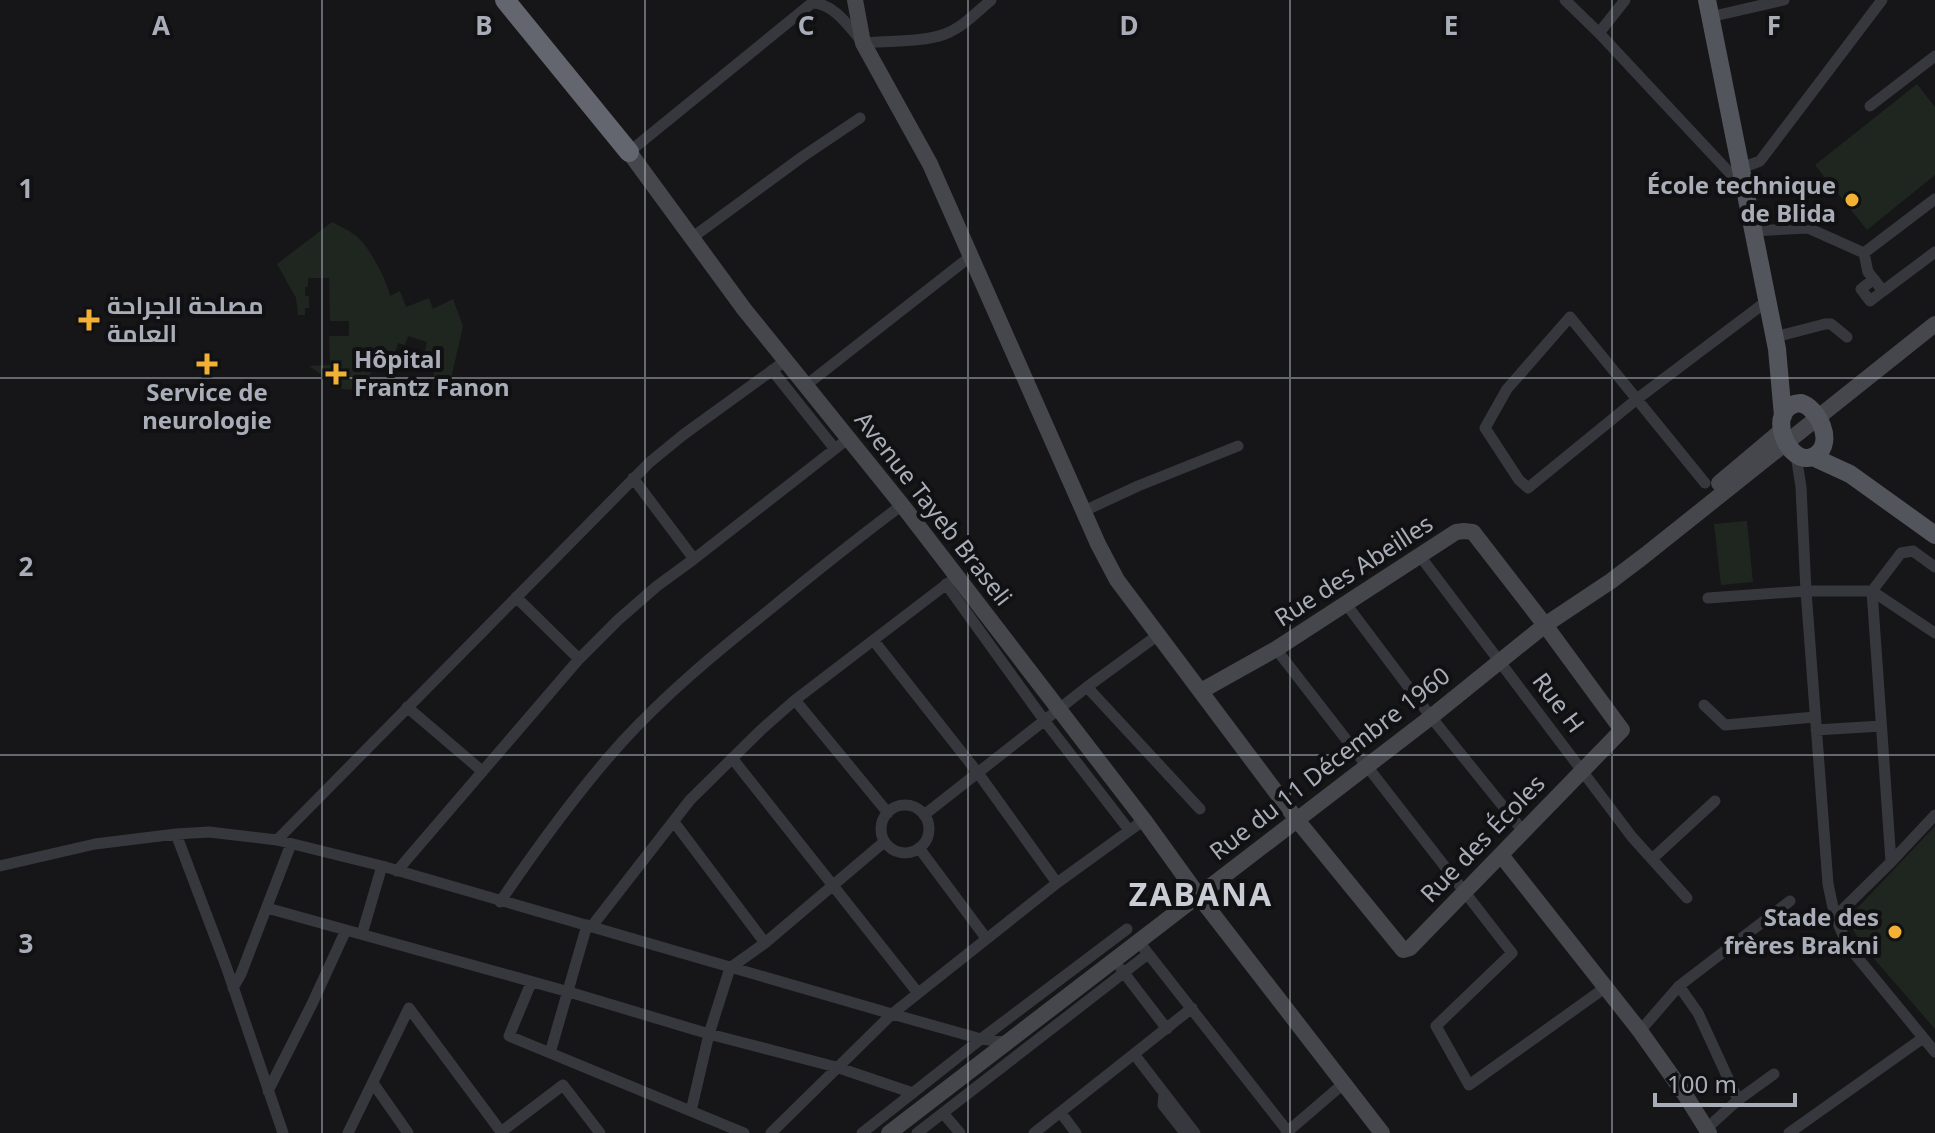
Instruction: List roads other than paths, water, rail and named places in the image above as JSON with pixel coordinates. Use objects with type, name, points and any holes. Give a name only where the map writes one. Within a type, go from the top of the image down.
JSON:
[{"type":"highway","points":[[505,0],[629,152]]},
{"type":"highway","points":[[520,0],[616,126],[629,152]]},
{"type":"main road","points":[[856,6],[863,43],[930,164],[1098,544],[1117,580],[1297,820]]},
{"type":"main road","points":[[1708,8],[1776,343],[1785,440],[1803,456],[1850,474],[1935,535]]},
{"type":"main road","name":"Avenue Tayeb Braseli","points":[[629,152],[693,237],[779,365],[805,386],[902,505],[951,581],[1051,715],[1144,820],[1198,895],[1382,1133]]},
{"type":"main road","points":[[1782,423],[1791,404],[1808,405],[1829,398],[1935,315]]},
{"type":"main road","name":"Rue du 11 Décembre 1960","points":[[889,1133],[1006,1042],[1120,967],[1198,895],[1431,717],[1545,625],[1644,556],[1935,324]]},
{"type":"main road","points":[[1803,456],[1821,450],[1836,415],[1852,399],[1935,334]]},
{"type":"main road","points":[[1776,343],[1792,385],[1821,423],[1824,437],[1850,474]]},
{"type":"main road","name":"Rue du 11 Décembre 1960","points":[[1611,581],[1637,551],[1782,423]]},
{"type":"main road","name":"Rue du 11 Décembre 1960","points":[[1611,581],[1647,562],[1760,473],[1803,456]]},
{"type":"main road","name":"Rue des Abeilles","points":[[1201,691],[1276,649],[1456,532],[1473,532],[1545,625]]},
{"type":"main road","name":"Rue des Écoles","points":[[1297,820],[1403,950],[1410,948],[1622,730],[1545,625]]},
{"type":"main road","points":[[1501,855],[1640,1031],[1707,1131]]},
{"type":"street","points":[[1565,0],[1741,178],[1760,161],[1882,0]]},
{"type":"street","points":[[1599,33],[1625,0]]},
{"type":"street","points":[[1708,8],[1784,0]]},
{"type":"street","points":[[629,152],[812,3],[821,3],[837,15],[863,43],[922,40],[948,33],[966,22],[989,1]]},
{"type":"street","points":[[837,15],[856,6]]},
{"type":"street","points":[[1870,106],[1935,56]]},
{"type":"street","points":[[693,237],[860,118]]},
{"type":"street","points":[[1864,253],[1935,199]]},
{"type":"street","points":[[1752,231],[1808,228],[1864,253]]},
{"type":"street","points":[[1864,253],[1868,272],[1874,279],[1861,289],[1870,301],[1935,252]]},
{"type":"street","points":[[805,386],[971,256]]},
{"type":"street","points":[[1705,483],[1637,399],[1570,317],[1507,389],[1485,428],[1519,480],[1528,488],[1637,399],[1767,301]]},
{"type":"street","points":[[1776,343],[1825,324],[1831,324],[1847,337]]},
{"type":"street","points":[[277,840],[633,478],[683,435],[779,365],[835,449]]},
{"type":"street","points":[[397,871],[579,659],[647,594],[849,438]]},
{"type":"street","points":[[1084,511],[1238,446]]},
{"type":"street","points":[[1803,456],[1801,487],[1806,591],[1828,884],[1835,917],[1848,946],[1935,1052]]},
{"type":"street","points":[[633,478],[694,559]]},
{"type":"street","points":[[500,902],[547,833],[635,729],[716,653],[902,505]]},
{"type":"street","points":[[1891,862],[1872,591],[1901,553],[1913,551],[1935,567]]},
{"type":"street","name":"Rue H","points":[[1420,556],[1632,837],[1687,898]]},
{"type":"street","points":[[550,1053],[589,926],[690,800],[795,700],[951,581]]},
{"type":"street","points":[[1708,598],[1806,591],[1872,591],[1935,633]]},
{"type":"street","points":[[516,597],[579,659]]},
{"type":"street","points":[[1346,604],[1431,717],[1523,831]]},
{"type":"street","points":[[924,815],[1158,635]]},
{"type":"street","points":[[874,641],[978,773],[1057,883]]},
{"type":"street","points":[[1276,649],[1512,953],[1436,1026],[1469,1085],[1606,987]]},
{"type":"street","points":[[1087,687],[1200,809]]},
{"type":"street","points":[[795,700],[888,813]]},
{"type":"street","points":[[1704,705],[1725,725],[1815,717]]},
{"type":"street","points":[[407,707],[482,771]]},
{"type":"street","points":[[1051,715],[1129,830]]},
{"type":"street","points":[[1816,730],[1881,726]]},
{"type":"street","points":[[732,758],[918,993]]},
{"type":"street","points":[[1652,859],[1715,801]]},
{"type":"street","points":[[910,806],[924,815],[928,836],[919,848],[900,853],[884,842],[881,827],[894,808],[910,806]]},
{"type":"street","points":[[1835,917],[1935,815]]},
{"type":"street","points":[[771,1133],[892,1014],[1057,883],[1144,820]]},
{"type":"street","points":[[674,822],[765,943]]},
{"type":"street","points":[[0,866],[95,844],[176,834],[209,832],[277,840],[382,866],[981,1039],[1006,1042]]},
{"type":"street","points":[[176,834],[283,1133]]},
{"type":"street","points":[[691,1111],[709,1034],[730,968],[765,943],[884,842]]},
{"type":"street","points":[[233,988],[291,844]]},
{"type":"street","points":[[919,848],[986,938]]},
{"type":"street","points":[[362,934],[382,866]]},
{"type":"street","points":[[1640,1031],[1679,986],[1790,901]]},
{"type":"street","points":[[267,908],[836,1067],[913,1093]]},
{"type":"street","points":[[862,1133],[1127,929]]},
{"type":"street","points":[[268,1091],[346,930]]},
{"type":"street","points":[[1144,948],[1288,1133],[1343,1084]]},
{"type":"street","points":[[917,1133],[1120,967],[1167,1029]]},
{"type":"street","points":[[531,983],[509,1036],[744,1133]]},
{"type":"street","points":[[1679,986],[1698,1013],[1738,1100]]},
{"type":"street","points":[[348,1133],[409,1008],[502,1132],[563,1085],[600,1133]]},
{"type":"street","points":[[1034,1133],[1192,1008]]},
{"type":"street","points":[[1789,1133],[1923,1038]]},
{"type":"street","points":[[1134,1054],[1195,1133]]},
{"type":"street","points":[[1707,1131],[1738,1100],[1774,1074]]},
{"type":"street","points":[[373,1083],[408,1133]]},
{"type":"street","points":[[1164,1093],[1163,1105],[1185,1133]]},
{"type":"street","points":[[943,1113],[960,1133]]},
{"type":"street","points":[[1061,1113],[1076,1133]]},
{"type":"place","name":"École technique de Blida","points":[[1852,200]]},
{"type":"place","name":"مصلحة الجراحة العامة","points":[[89,320]]},
{"type":"place","name":"Service de neurologie","points":[[207,364]]},
{"type":"place","name":"Hôpital Frantz Fanon","points":[[336,374]]},
{"type":"place","name":"Stade des frères Brakni","points":[[1895,932]]},
{"type":"district","name":"ZABANA","points":[[1201,895]]}]
